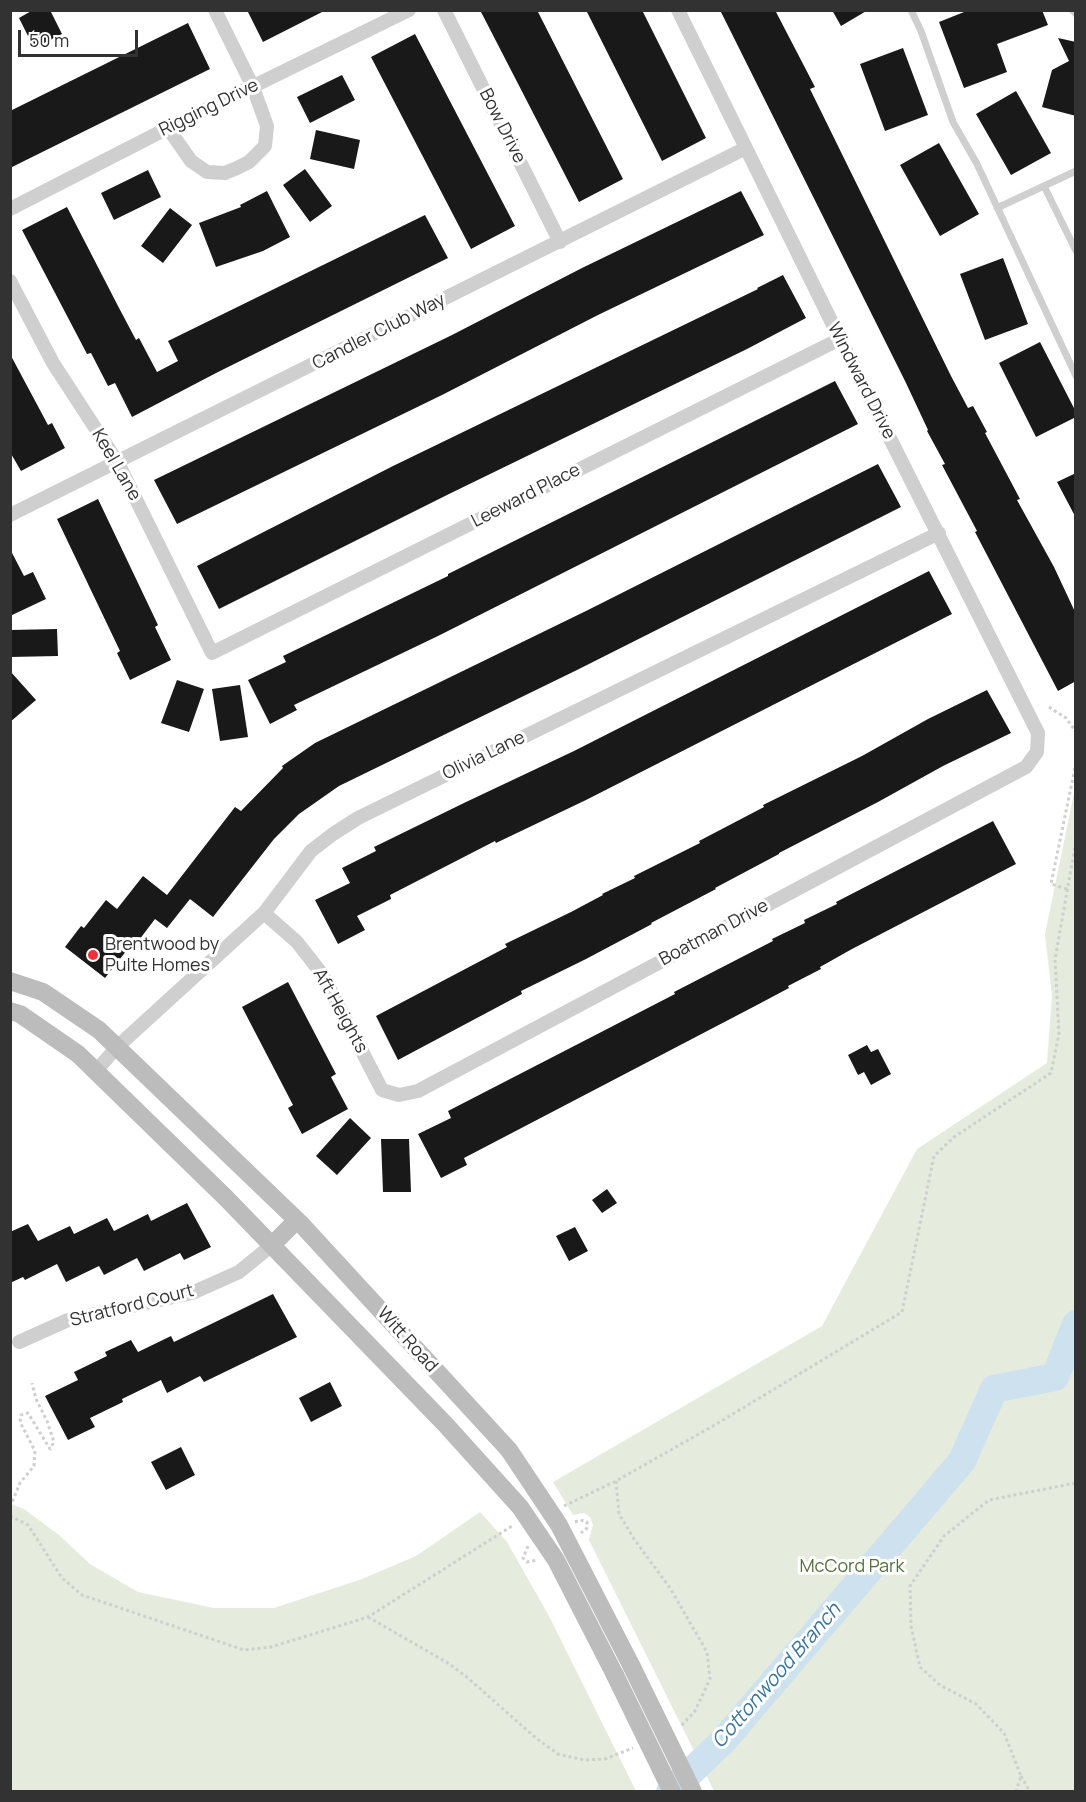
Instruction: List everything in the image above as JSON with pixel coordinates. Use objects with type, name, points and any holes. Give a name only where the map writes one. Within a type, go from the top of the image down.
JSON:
[{"type":"street","points":[[168,128],[191,161],[207,172],[225,173],[249,162],[265,146],[267,126],[253,87],[215,10]]},
{"type":"street","name":"Rigging Drive","points":[[10,209],[168,128],[410,10]]},
{"type":"street","name":"Bow Drive","points":[[444,10],[560,242]]},
{"type":"street","name":"Windward Drive","points":[[678,10],[1038,733],[1037,752]]},
{"type":"street","name":"Candler Club Way","points":[[10,515],[746,148]]},
{"type":"street","name":"Keel Lane","points":[[10,281],[53,363],[118,463],[212,653]]},
{"type":"street","name":"Leeward Place","points":[[212,653],[840,339]]},
{"type":"street","name":"Olivia Lane","points":[[96,1071],[117,1047],[264,912],[311,851],[357,818],[939,532]]},
{"type":"street","name":"Boatman Drive","points":[[382,1090],[399,1095],[418,1091],[1026,767],[1037,752]]},
{"type":"street","name":"Aft Heights","points":[[264,912],[297,942],[322,974],[382,1090]]},
{"type":"street","name":"Witt Road","points":[[10,981],[43,992],[99,1030],[297,1220],[509,1450],[559,1526],[693,1791]]},
{"type":"street","name":"Witt Road","points":[[10,1011],[20,1014],[78,1053],[272,1245],[439,1417],[520,1507],[556,1560],[672,1791]]},
{"type":"street","points":[[272,1245],[297,1220]]},
{"type":"street","name":"Stratford Court","points":[[19,1342],[68,1320],[192,1293],[239,1272],[272,1245]]},
{"type":"lane","points":[[911,10],[921,30],[953,122],[977,164],[1076,376]]},
{"type":"lane","points":[[1072,10],[1076,14]]},
{"type":"lane","points":[[997,208],[1076,171]]},
{"type":"lane","points":[[1044,186],[1076,251]]},
{"type":"lane","points":[[1069,362],[1076,356]]},
{"type":"path","points":[[1049,707],[1066,718],[1076,732]]},
{"type":"path","points":[[1067,889],[1051,884],[1076,763]]},
{"type":"path","points":[[562,1508],[713,1426],[902,1312],[934,1156],[954,1137],[1052,1073],[1059,1034],[1055,959],[1076,841]]},
{"type":"path","points":[[10,1507],[20,1483],[34,1466],[35,1451],[20,1422],[21,1414],[28,1413],[50,1449],[54,1442],[36,1399],[32,1383]]},
{"type":"path","points":[[616,1480],[620,1514],[634,1539],[670,1588],[707,1652],[710,1679],[695,1711],[677,1729]]},
{"type":"path","points":[[1030,1791],[1020,1776],[1004,1733],[976,1704],[940,1685],[920,1666],[911,1626],[909,1586],[944,1536],[989,1500],[1076,1483]]},
{"type":"path","points":[[10,1516],[28,1525],[62,1578],[82,1595],[244,1650],[271,1647],[368,1617],[518,1522]]},
{"type":"path","points":[[573,1523],[586,1522],[587,1528],[579,1534]]},
{"type":"path","points":[[530,1545],[523,1558],[527,1562],[539,1559]]},
{"type":"path","points":[[368,1617],[447,1663],[468,1678],[537,1739],[558,1754],[584,1760],[605,1759],[640,1746]]},
{"type":"path","points":[[1016,1791],[1020,1776]]},
{"type":"green space","name":"McCord Park","points":[[1075,788],[1075,1791],[714,1791],[589,1540],[593,1525],[590,1517],[584,1513],[573,1515],[553,1482],[822,1326],[917,1149],[1047,1063],[1052,995],[1045,934]]},
{"type":"green space","points":[[10,1504],[24,1509],[59,1535],[90,1564],[138,1592],[214,1608],[274,1608],[362,1579],[416,1556],[480,1512],[507,1542],[549,1616],[636,1791],[11,1791]]},
{"type":"building","points":[[33,10],[50,10],[62,34],[34,48],[19,18]]},
{"type":"building","points":[[247,10],[326,10],[263,42]]},
{"type":"building","points":[[480,10],[537,10],[623,179],[579,202]]},
{"type":"building","points":[[586,10],[642,10],[706,138],[662,161]]},
{"type":"building","points":[[720,10],[775,10],[815,87],[810,89],[951,376],[968,408],[973,406],[987,432],[985,433],[1020,499],[1017,500],[1054,567],[1076,614],[1076,681],[1058,691],[975,532],[977,531],[942,465],[945,464],[927,431],[906,383]]},
{"type":"building","points":[[832,10],[868,10],[841,26]]},
{"type":"building","points":[[969,10],[1042,10],[1048,25],[997,44],[1007,72],[964,88],[939,22]]},
{"type":"building","points":[[188,23],[210,69],[10,168],[10,111]]},
{"type":"building","points":[[415,34],[515,226],[471,249],[371,57]]},
{"type":"building","points":[[1058,38],[1076,42],[1076,116],[1042,107],[1052,70],[1069,61]]},
{"type":"building","points":[[903,48],[928,115],[885,131],[860,64]]},
{"type":"building","points":[[342,75],[355,100],[310,123],[297,97]]},
{"type":"building","points":[[1016,91],[1051,153],[1011,175],[976,114]]},
{"type":"building","points":[[316,130],[360,140],[354,169],[310,159]]},
{"type":"building","points":[[939,143],[979,214],[940,236],[900,165]]},
{"type":"building","points":[[305,169],[332,206],[310,222],[283,185]]},
{"type":"building","points":[[148,170],[161,197],[114,220],[101,193]]},
{"type":"building","points":[[267,191],[290,237],[263,251],[216,267],[199,223],[241,207],[240,205]]},
{"type":"building","points":[[741,191],[764,235],[177,524],[154,480]]},
{"type":"building","points":[[67,207],[136,340],[139,338],[157,372],[178,361],[168,341],[425,215],[448,258],[132,417],[115,383],[108,386],[91,353],[87,354],[22,230]]},
{"type":"building","points":[[170,208],[192,225],[163,263],[141,246]]},
{"type":"building","points":[[1003,258],[1028,324],[985,340],[960,274]]},
{"type":"building","points":[[783,275],[806,318],[219,609],[197,566],[393,466]]},
{"type":"building","points":[[1040,342],[1076,412],[1076,417],[1036,437],[999,363]]},
{"type":"building","points":[[10,354],[48,425],[52,423],[65,448],[21,471],[10,452]]},
{"type":"building","points":[[835,381],[858,424],[438,636],[294,705],[297,710],[270,724],[248,680],[286,662],[283,656],[448,576]]},
{"type":"building","points":[[878,464],[901,507],[577,670],[339,786],[299,814],[274,839],[213,917],[190,899],[167,928],[155,919],[130,952],[127,950],[105,978],[65,947],[81,926],[84,928],[106,900],[117,909],[143,876],[167,895],[235,807],[241,811],[283,768],[282,766],[315,743],[588,610]]},
{"type":"building","points":[[1076,473],[1076,518],[1057,482]]},
{"type":"building","points":[[98,499],[158,625],[155,627],[171,660],[130,680],[117,653],[120,651],[57,519]]},
{"type":"building","points":[[10,549],[24,576],[33,572],[46,599],[10,616]]},
{"type":"building","points":[[929,571],[952,614],[586,800],[496,843],[495,841],[390,895],[391,899],[357,916],[365,930],[338,944],[315,900],[350,883],[342,868],[376,851],[374,847],[574,751]]},
{"type":"building","points":[[57,629],[58,656],[10,657],[10,630]]},
{"type":"building","points":[[10,671],[36,700],[10,722]]},
{"type":"building","points":[[177,680],[204,689],[189,732],[161,723]]},
{"type":"building","points":[[240,685],[248,737],[220,741],[212,689]]},
{"type":"building","points":[[987,690],[1011,733],[943,766],[779,853],[652,924],[521,991],[522,994],[398,1060],[376,1016],[507,947],[505,944],[571,912],[635,878],[634,876],[700,843],[699,841],[764,807],[763,805]]},
{"type":"building","points":[[993,821],[1016,864],[852,949],[788,986],[789,988],[464,1158],[467,1165],[441,1178],[418,1134],[451,1118],[448,1111],[675,994],[674,992],[805,923],[804,920],[837,904],[836,902]]},
{"type":"building","points":[[288,982],[336,1074],[331,1077],[348,1109],[302,1134],[288,1108],[293,1105],[242,1007]]},
{"type":"building","points":[[867,1045],[871,1052],[878,1049],[891,1074],[871,1085],[864,1072],[858,1075],[848,1055]]},
{"type":"building","points":[[350,1118],[371,1138],[337,1175],[316,1156]]},
{"type":"building","points":[[381,1139],[409,1139],[411,1192],[383,1192]]},
{"type":"building","points":[[607,1189],[617,1203],[602,1213],[592,1200]]},
{"type":"building","points":[[187,1203],[211,1247],[184,1260],[180,1253],[144,1271],[137,1258],[104,1275],[99,1266],[66,1282],[57,1264],[25,1280],[23,1277],[10,1283],[10,1232],[28,1224],[38,1241],[70,1226],[74,1234],[107,1218],[114,1231],[148,1214],[151,1221]]},
{"type":"building","points":[[575,1227],[588,1251],[569,1261],[556,1236]]},
{"type":"building","points":[[273,1294],[297,1337],[204,1382],[200,1376],[167,1393],[161,1380],[90,1418],[95,1427],[68,1440],[45,1396],[78,1380],[74,1372],[107,1356],[105,1352],[131,1340],[138,1352],[171,1336],[174,1342]]},
{"type":"building","points":[[330,1382],[342,1406],[311,1422],[299,1398]]},
{"type":"building","points":[[181,1447],[195,1475],[166,1490],[151,1462]]},
{"type":"waterway","name":"Cottonwood Branch","points":[[670,1792],[724,1740],[962,1461],[994,1389],[1055,1377],[1076,1324]]},
{"type":"place","name":"Brentwood by Pulte Homes","points":[[93,955]]}]
